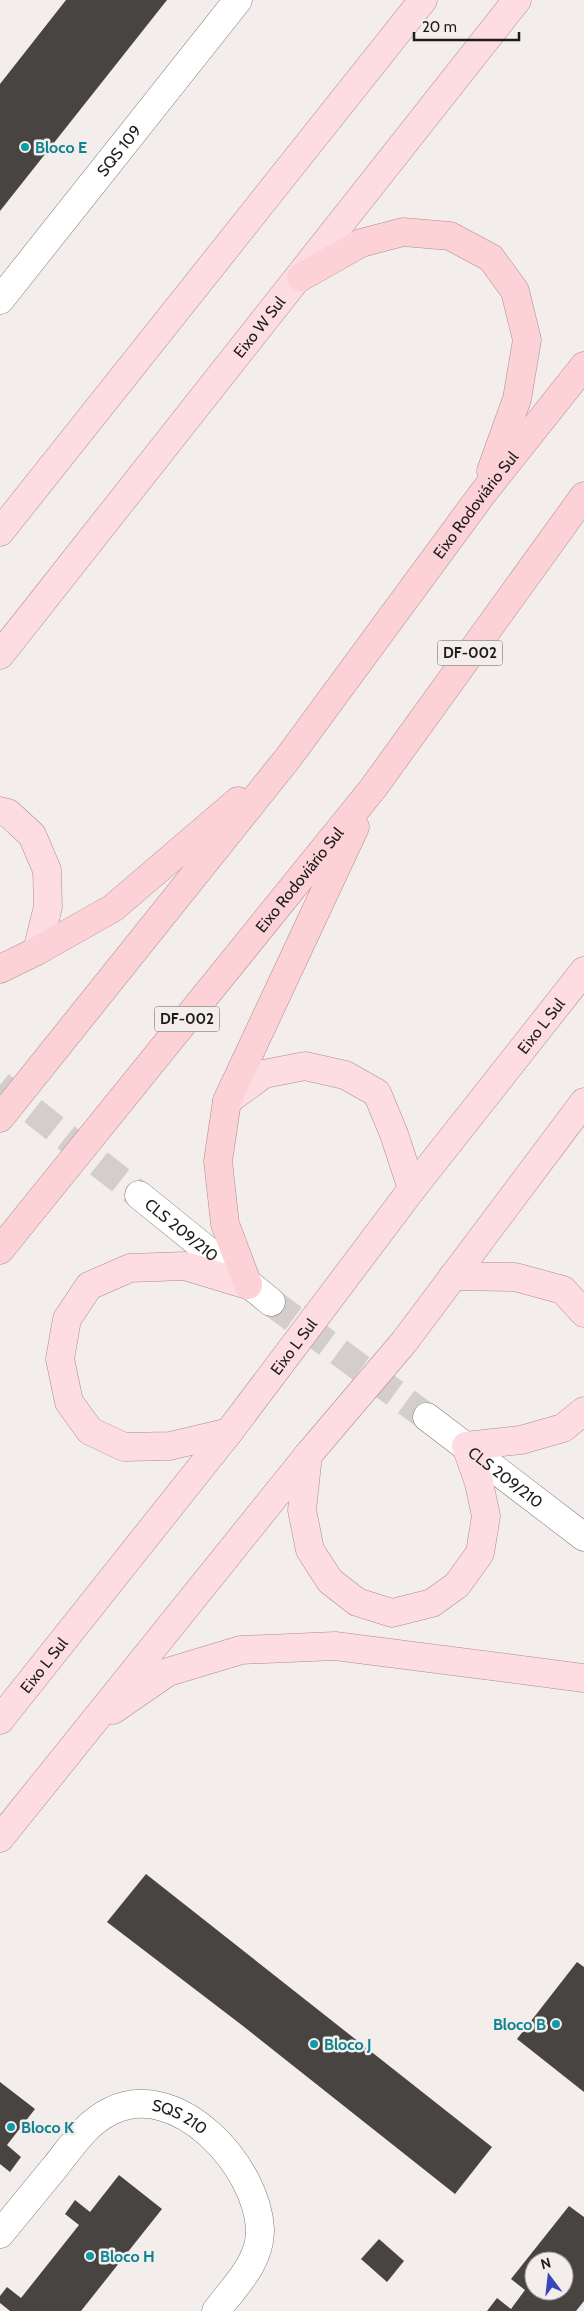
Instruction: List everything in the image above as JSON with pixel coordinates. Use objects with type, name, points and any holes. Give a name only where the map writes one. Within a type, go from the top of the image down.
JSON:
[{"type":"highway","points":[[301,277],[361,243],[403,232],[450,236],[491,258],[515,291],[527,340],[517,399],[483,493]]},
{"type":"highway","name":"Eixo Rodoviário Sul","points":[[0,1118],[288,758],[483,493],[584,366]]},
{"type":"highway","name":"Eixo Rodoviário Sul","points":[[0,1250],[374,787],[575,515],[584,496]]},
{"type":"highway","points":[[0,969],[37,951],[113,908],[288,758]]},
{"type":"highway","points":[[248,1285],[225,1224],[218,1161],[227,1101],[374,787]]},
{"type":"main road","points":[[0,532],[423,0]]},
{"type":"main road","name":"Eixo W Sul","points":[[0,655],[301,277],[518,0]]},
{"type":"main road","points":[[0,811],[8,813],[32,835],[47,870],[48,907],[37,951]]},
{"type":"main road","name":"Eixo L Sul","points":[[0,1720],[229,1432],[412,1189],[584,971]]},
{"type":"main road","points":[[227,1101],[264,1074],[305,1066],[345,1075],[377,1093],[394,1134],[412,1189]]},
{"type":"main road","points":[[0,1838],[308,1455],[404,1342],[584,1102]]},
{"type":"main road","points":[[229,1432],[170,1446],[124,1446],[90,1431],[69,1402],[60,1359],[67,1319],[89,1286],[130,1268],[185,1266],[248,1285]]},
{"type":"main road","points":[[454,1276],[515,1277],[563,1290],[584,1313]]},
{"type":"main road","points":[[308,1455],[302,1510],[310,1550],[330,1581],[357,1602],[392,1613],[432,1604],[457,1585],[480,1552],[486,1516],[479,1483],[466,1446],[521,1440],[563,1428],[584,1411]]},
{"type":"main road","points":[[88,1728],[168,1672],[241,1650],[335,1646],[584,1678]]},
{"type":"street","name":"SQS 109","points":[[0,300],[238,0]]},
{"type":"street","name":"CLS 209/210","points":[[139,1196],[271,1302]]},
{"type":"street","name":"CLS 209/210","points":[[426,1417],[584,1537]]},
{"type":"street","name":"SQS 210","points":[[0,2234],[89,2125],[111,2111],[138,2103],[168,2107],[197,2123],[240,2168],[255,2198],[260,2231],[252,2264],[216,2311]]},
{"type":"building","name":"Bloco E","points":[[66,0],[167,0],[0,211],[0,84]]},
{"type":"building","name":"Bloco J","points":[[146,1874],[492,2147],[455,2194],[243,2026],[107,1922]]},
{"type":"building","name":"Bloco B","points":[[577,1962],[584,1967],[584,2092],[517,2039]]},
{"type":"building","name":"Bloco K","points":[[0,2082],[35,2109],[7,2145],[21,2157],[10,2172],[0,2164]]},
{"type":"building","name":"Bloco H","points":[[119,2175],[162,2209],[81,2311],[10,2311],[0,2303],[0,2296],[7,2287],[21,2298],[79,2225],[65,2214],[75,2200],[90,2212]]},
{"type":"building","points":[[569,2206],[584,2217],[584,2301],[576,2311],[487,2311],[497,2298],[511,2309],[524,2291],[524,2301],[574,2301],[574,2251],[533,2251]]},
{"type":"building","points":[[379,2239],[404,2261],[387,2282],[361,2259]]},
{"type":"building","points":[[524,2263],[524,2289],[511,2279]]},
{"type":"tunnel","points":[[0,1085],[139,1195]]},
{"type":"tunnel","points":[[271,1302],[427,1417]]},
{"type":"place","name":"Bloco E","points":[[25,147]]},
{"type":"place","name":"Bloco B","points":[[556,2024]]},
{"type":"place","name":"Bloco J","points":[[314,2044]]},
{"type":"place","name":"Bloco K","points":[[11,2127]]},
{"type":"place","name":"Bloco H","points":[[90,2256]]}]
